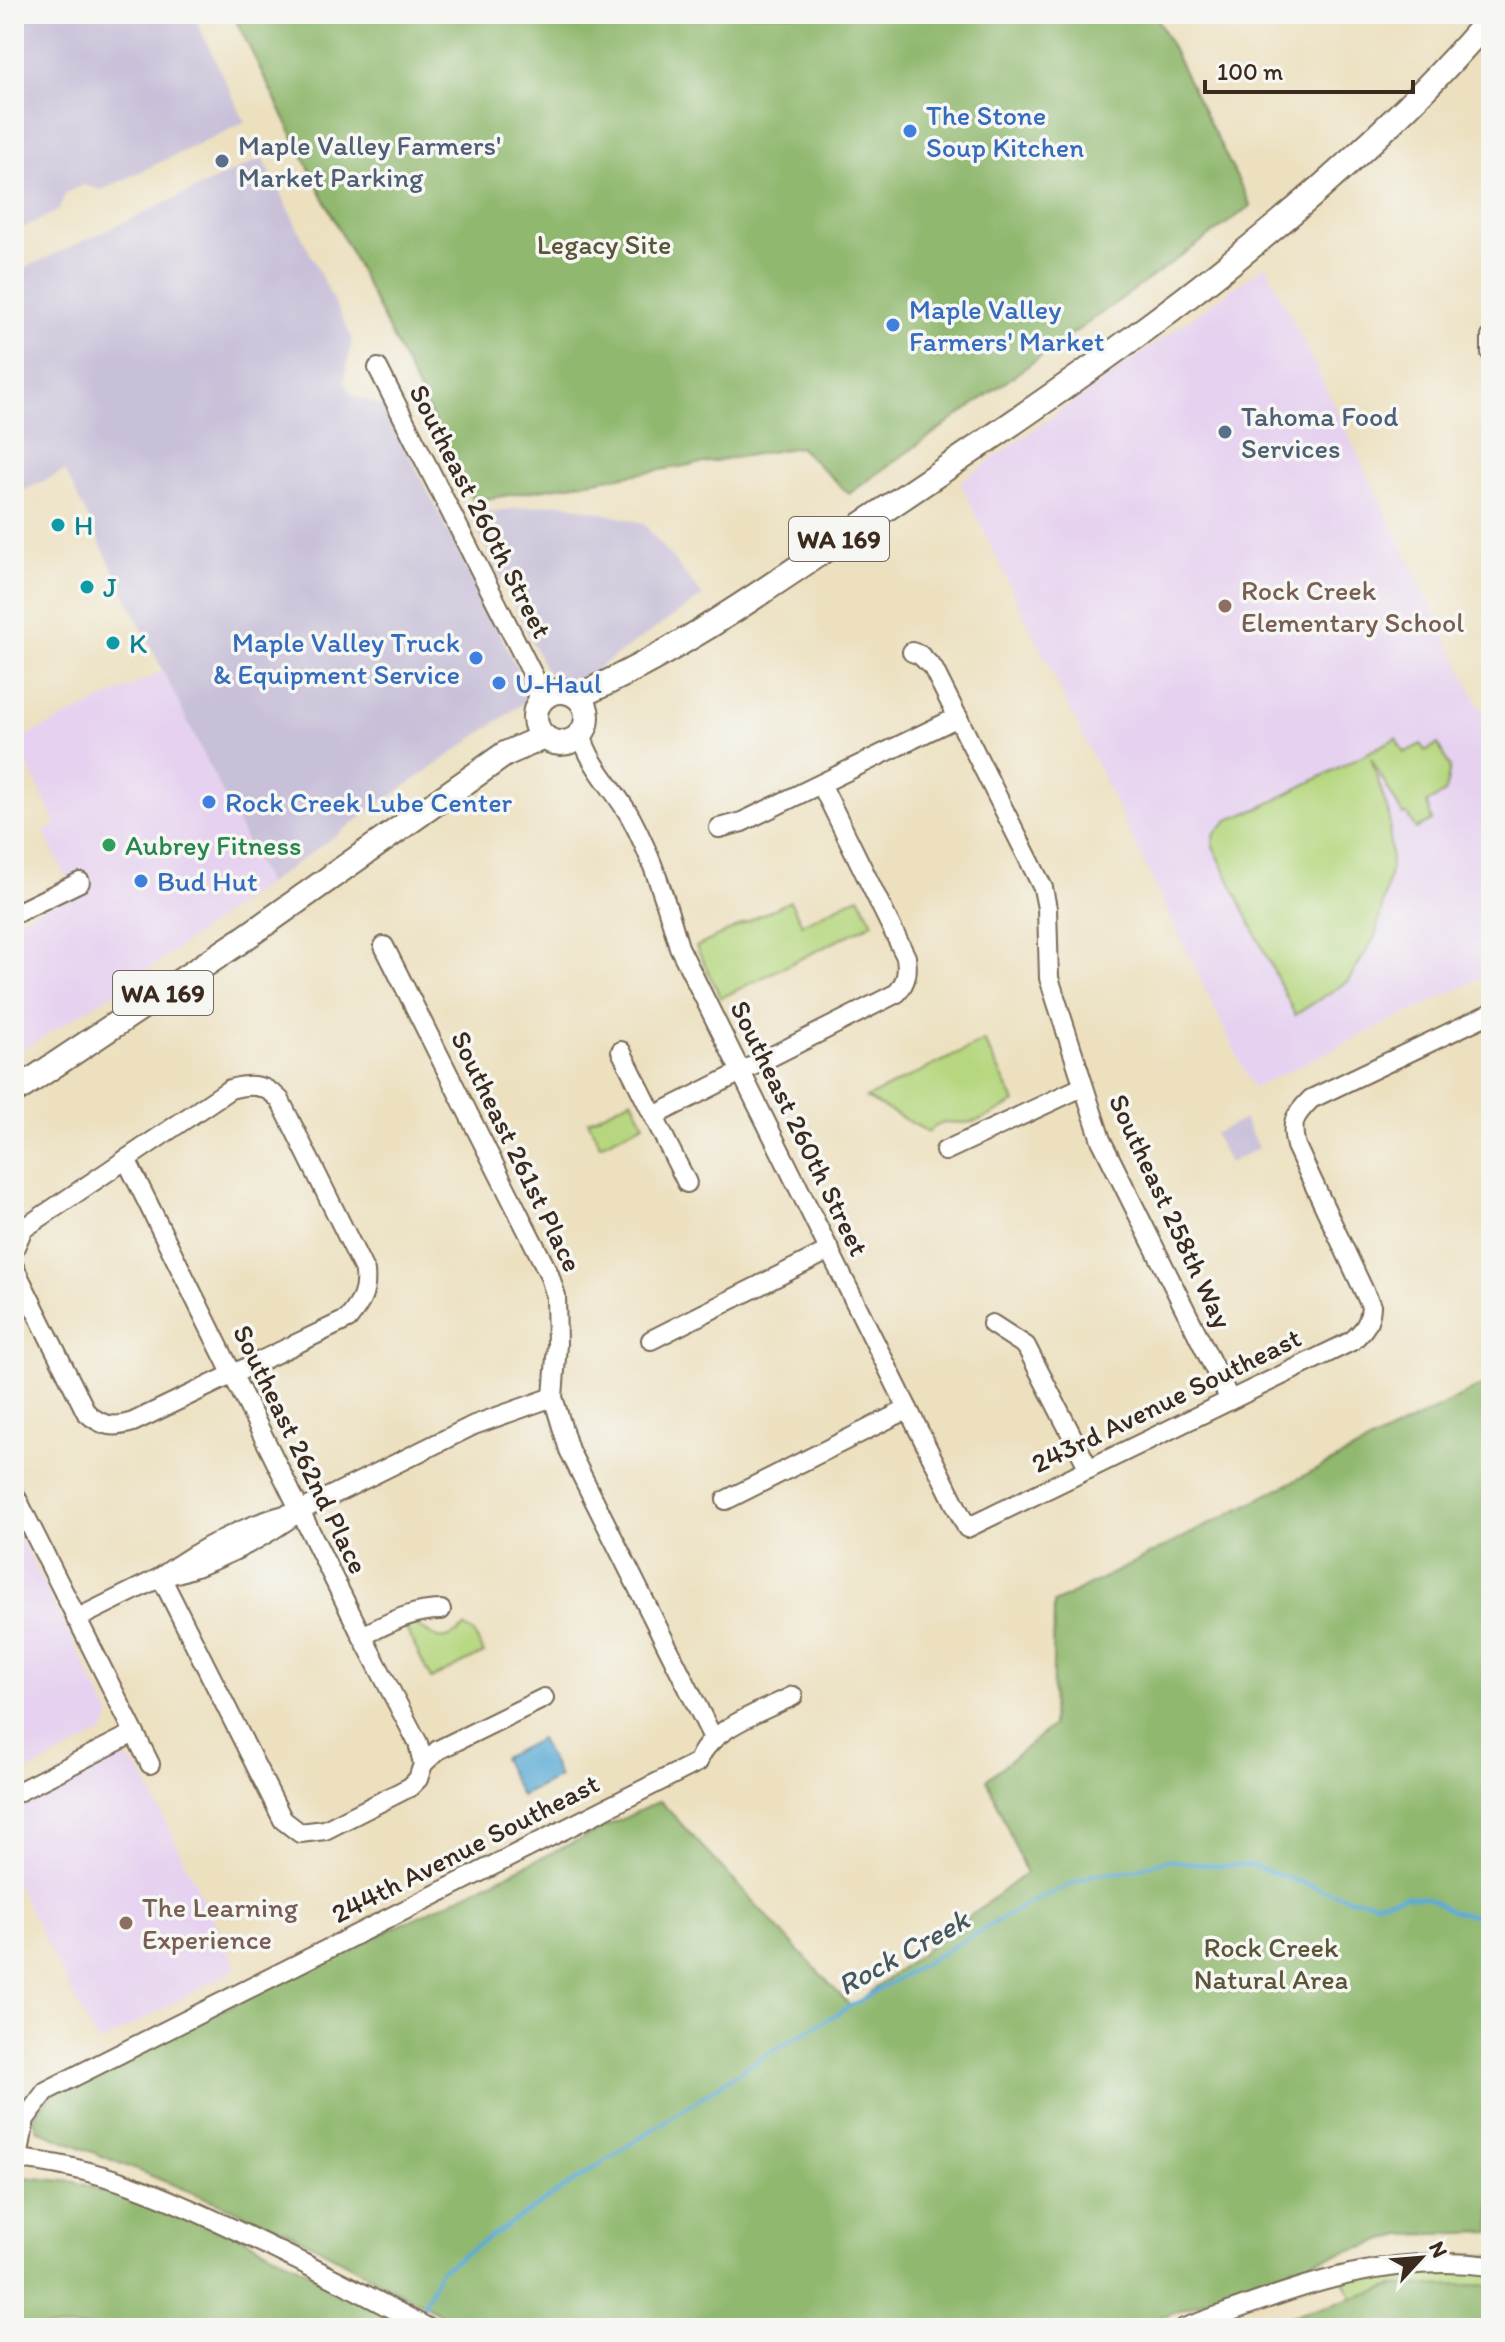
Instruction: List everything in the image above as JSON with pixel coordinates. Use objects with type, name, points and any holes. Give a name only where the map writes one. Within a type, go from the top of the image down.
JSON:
[{"type":"main road","name":"WA 169","points":[[14,1092],[239,942],[555,721],[564,691],[582,703],[744,602],[922,485],[1152,323],[1321,189],[1419,95],[1491,16]]},
{"type":"main road","points":[[555,721],[586,724],[582,703]]},
{"type":"street","points":[[1491,337],[1491,353]]},
{"type":"street","name":"Southeast 260th Street","points":[[378,368],[555,721],[610,784],[639,835],[657,875],[679,947],[967,1528]]},
{"type":"street","name":"Southeast 258th Way","points":[[912,652],[920,655],[933,668],[1043,888],[1047,908],[1049,978],[1101,1140],[1230,1400]]},
{"type":"street","points":[[719,828],[742,822],[958,717]]},
{"type":"street","points":[[654,1116],[897,993],[906,978],[906,957],[821,784]]},
{"type":"street","points":[[14,914],[80,882]]},
{"type":"street","name":"Southeast 261st Place","points":[[384,946],[549,1274],[557,1308],[553,1397],[569,1450],[713,1738]]},
{"type":"street","name":"243rd Avenue Southeast","points":[[967,1528],[1352,1341],[1364,1330],[1370,1319],[1371,1306],[1296,1146],[1292,1130],[1296,1114],[1311,1099],[1491,1013]]},
{"type":"street","points":[[621,1051],[687,1183]]},
{"type":"street","points":[[14,1249],[23,1229],[230,1089],[241,1085],[262,1086],[280,1100],[365,1272],[366,1288],[361,1304],[348,1319],[133,1422],[116,1427],[99,1424],[86,1412],[14,1267]]},
{"type":"street","points":[[945,1151],[1082,1087]]},
{"type":"street","name":"Southeast 262nd Place","points":[[126,1159],[418,1743],[423,1764]]},
{"type":"street","points":[[651,1340],[830,1250]]},
{"type":"street","points":[[992,1324],[1026,1346],[1089,1469]]},
{"type":"street","points":[[76,1619],[161,1577],[182,1561],[274,1517],[300,1511],[474,1425],[553,1397]]},
{"type":"street","points":[[726,1500],[908,1409]]},
{"type":"street","points":[[14,1493],[150,1764]]},
{"type":"street","points":[[161,1577],[283,1820],[300,1833],[325,1830],[410,1787],[418,1779],[423,1764],[438,1750],[544,1698]]},
{"type":"street","points":[[362,1636],[420,1610],[441,1610]]},
{"type":"street","name":"244th Avenue Southeast","points":[[16,2159],[25,2119],[46,2091],[698,1762],[701,1752],[713,1738],[793,1696]]},
{"type":"street","points":[[14,1794],[134,1733]]},
{"type":"street","points":[[16,2159],[90,2172],[162,2196],[310,2265],[428,2328]]},
{"type":"street","points":[[1184,2328],[1346,2273],[1388,2266],[1491,2266]]},
{"type":"shaded area","points":[[14,14],[193,14],[245,122],[102,190],[83,185],[66,193],[58,211],[14,232]]},
{"type":"shaded area","points":[[263,158],[352,338],[344,381],[352,395],[385,407],[532,697],[267,884],[65,471],[14,495],[14,273]]},
{"type":"shaded area","name":"Rock Creek Elementary School","points":[[1266,265],[1491,730],[1491,973],[1253,1088],[960,482]]},
{"type":"shaded area","points":[[561,503],[643,523],[703,596],[579,681],[557,683],[545,669],[470,514]]},
{"type":"shaded area","points":[[163,671],[267,884],[123,987],[14,1055],[14,921],[74,893],[44,832],[57,825],[16,741]]},
{"type":"shaded area","points":[[1244,1119],[1258,1148],[1229,1163],[1214,1134]]},
{"type":"shaded area","points":[[14,1525],[111,1717],[103,1733],[14,1778]]},
{"type":"shaded area","name":"The Learning Experience","points":[[119,1758],[126,1759],[140,1770],[237,1968],[98,2044],[14,1879],[14,1809]]},
{"type":"green space","name":"Legacy Site","points":[[233,14],[1155,14],[1251,206],[849,494],[799,447],[473,501]]},
{"type":"green space","points":[[1396,738],[1404,753],[1421,744],[1425,751],[1438,744],[1450,767],[1445,793],[1427,803],[1432,821],[1416,829],[1407,814],[1403,815],[1371,758],[1389,815],[1391,867],[1375,937],[1348,981],[1295,1015],[1213,846],[1215,833],[1228,820],[1260,808]]},
{"type":"green space","points":[[859,896],[873,923],[721,998],[696,947],[790,901],[802,924]]},
{"type":"green space","points":[[984,1041],[1015,1102],[988,1117],[972,1122],[945,1123],[928,1132],[866,1098]]},
{"type":"green space","points":[[632,1099],[644,1124],[600,1145],[588,1121]]},
{"type":"green space","name":"Rock Creek Natural Area","points":[[1491,1381],[1491,2232],[1402,2235],[1300,2265],[1132,2328],[466,2328],[287,2231],[38,2130],[33,2117],[55,2090],[660,1801],[851,2007],[1026,1873],[987,1779],[1052,1726],[1054,1603]]},
{"type":"green space","points":[[410,1623],[441,1639],[465,1627],[473,1632],[484,1653],[431,1679],[404,1625]]},
{"type":"green space","points":[[14,2176],[75,2182],[233,2232],[414,2328],[14,2328]]},
{"type":"green space","points":[[1464,2255],[1491,2256],[1491,2328],[1367,2328],[1341,2274]]},
{"type":"green space","points":[[1491,2285],[1491,2328],[1247,2328],[1394,2286]]},
{"type":"water","points":[[540,1739],[559,1777],[521,1796],[502,1758]]},
{"type":"waterway","name":"Rock Creek","points":[[418,2317],[440,2270],[764,2056],[1027,1904],[1095,1874],[1132,1871],[1167,1860],[1218,1866],[1250,1865],[1351,1899],[1376,1902],[1404,1896],[1425,1897],[1453,1912],[1472,1915],[1491,1913]]},
{"type":"place","name":"The Stone Soup Kitchen","points":[[910,131]]},
{"type":"place","name":"Maple Valley Farmers' Market Parking","points":[[222,161]]},
{"type":"place","name":"Maple Valley Farmers' Market","points":[[893,325]]},
{"type":"place","name":"Tahoma Food Services","points":[[1225,432]]},
{"type":"place","name":"H","points":[[58,525]]},
{"type":"place","name":"J","points":[[87,587]]},
{"type":"place","name":"Rock Creek Elementary School","points":[[1225,606]]},
{"type":"place","name":"K","points":[[113,643]]},
{"type":"place","name":"Maple Valley Truck & Equipment Service","points":[[476,658]]},
{"type":"place","name":"U-Haul","points":[[499,683]]},
{"type":"place","name":"Rock Creek Lube Center","points":[[209,802]]},
{"type":"place","name":"Aubrey Fitness","points":[[109,845]]},
{"type":"place","name":"Bud Hut","points":[[141,881]]},
{"type":"place","name":"The Learning Experience","points":[[126,1923]]}]
